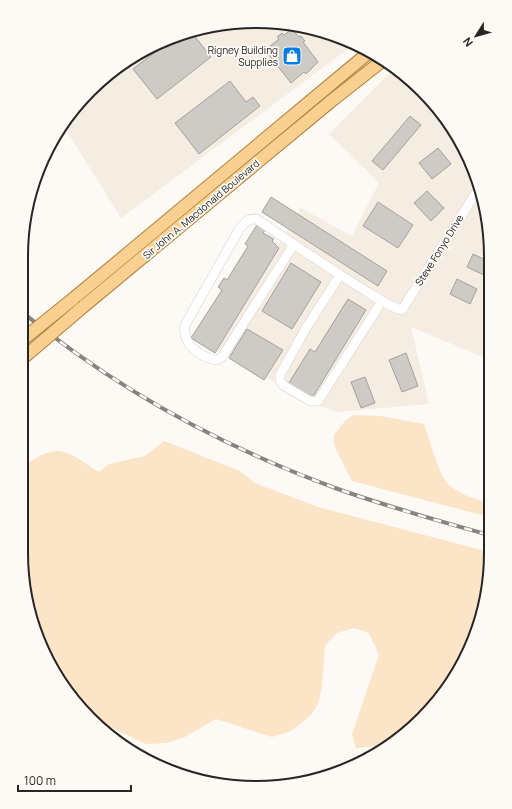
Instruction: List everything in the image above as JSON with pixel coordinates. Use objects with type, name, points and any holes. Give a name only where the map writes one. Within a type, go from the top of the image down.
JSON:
[{"type":"main road","name":"Sir John A. Macdonald Boulevard","points":[[28,335],[365,56]]},
{"type":"main road","name":"Sir John A. Macdonald Boulevard","points":[[28,354],[324,107],[379,64]]},
{"type":"street","name":"Steve Fonyo Drive","points":[[382,301],[402,310],[475,194]]},
{"type":"street","points":[[294,244],[222,357],[217,360],[209,358],[197,352],[188,344],[184,331],[185,325],[240,228],[246,221],[252,218],[256,219],[382,301],[318,401],[310,401],[283,385],[280,380],[280,375],[306,328],[340,275]]},
{"type":"shaded area","points":[[241,28],[271,28],[300,32],[329,40],[349,48],[121,218],[66,129],[95,95],[129,66],[169,45],[183,40],[212,32]]},
{"type":"shaded area","points":[[391,72],[417,95],[437,117],[446,129],[467,169],[480,212],[484,241],[484,357],[411,327],[429,404],[338,412],[308,402],[216,348],[301,208],[352,236],[379,183],[329,134]]},
{"type":"shaded area","points":[[353,415],[380,416],[424,424],[431,447],[445,480],[449,485],[463,494],[484,501],[484,516],[352,481],[334,445],[334,435],[345,421]]},
{"type":"shaded area","points":[[164,441],[240,471],[255,483],[318,507],[484,551],[484,568],[480,597],[472,626],[460,654],[446,680],[437,692],[417,714],[383,743],[377,746],[356,748],[352,734],[379,655],[369,633],[354,628],[337,633],[325,645],[322,686],[318,704],[311,715],[291,731],[272,737],[216,719],[183,738],[166,743],[146,744],[109,726],[95,714],[66,680],[45,640],[40,626],[32,597],[28,568],[28,463],[44,454],[58,451],[74,456],[99,472],[109,464],[145,456]]},
{"type":"shaded area","points":[[191,771],[229,779],[212,777]]},
{"type":"building","name":"Rigney Building Supplies","points":[[290,31],[294,31],[299,37],[301,36],[305,41],[303,42],[318,62],[306,74],[304,72],[291,83],[265,50],[279,39],[277,37],[282,33],[284,35]]},
{"type":"building","points":[[195,37],[211,57],[157,99],[133,69],[156,52],[169,45]]},
{"type":"building","points":[[230,81],[246,102],[253,97],[260,106],[199,154],[175,123]]},
{"type":"building","points":[[410,116],[421,125],[383,170],[372,161]]},
{"type":"building","points":[[438,148],[451,164],[432,179],[419,163]]},
{"type":"building","points":[[427,191],[444,208],[431,221],[414,203]]},
{"type":"building","points":[[271,197],[387,271],[378,286],[262,212]]},
{"type":"building","points":[[378,202],[413,225],[398,248],[363,226]]},
{"type":"building","points":[[257,225],[265,230],[263,233],[274,239],[272,241],[279,248],[215,353],[191,338],[222,290],[218,287],[224,278],[227,280],[248,246],[245,244]]},
{"type":"building","points":[[473,254],[484,259],[484,275],[467,267]]},
{"type":"building","points":[[291,263],[321,282],[292,329],[262,311]]},
{"type":"building","points":[[457,279],[477,289],[470,304],[450,294]]},
{"type":"building","points":[[348,299],[366,310],[311,400],[287,386],[310,349],[315,352]]},
{"type":"building","points":[[247,329],[283,350],[264,380],[229,358]]},
{"type":"building","points":[[406,353],[418,386],[402,392],[389,360]]},
{"type":"building","points":[[365,377],[375,403],[361,408],[351,382]]},
{"type":"railway","points":[[28,317],[58,340],[133,391],[173,414],[254,455],[357,496],[484,534]]},
{"type":"place","name":"Rigney Building Supplies","points":[[292,56]]}]
